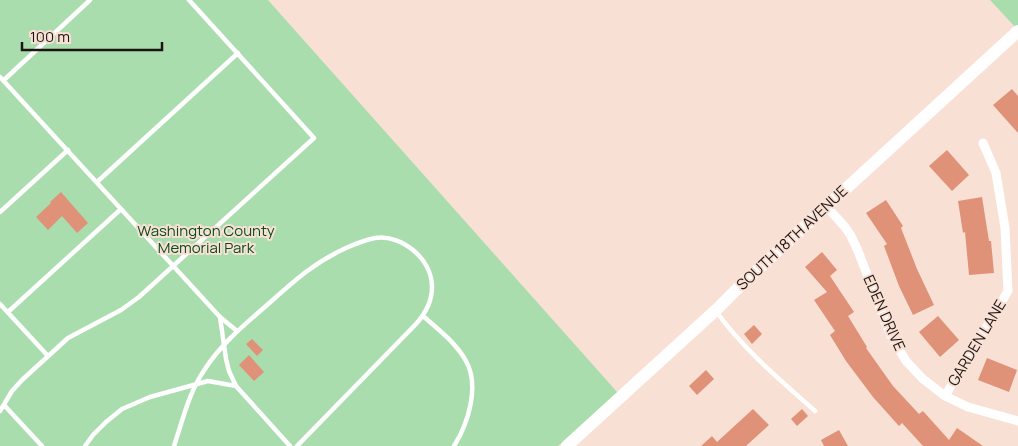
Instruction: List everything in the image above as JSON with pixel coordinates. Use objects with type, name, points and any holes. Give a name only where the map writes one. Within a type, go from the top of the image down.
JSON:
[{"type":"street","name":"SOUTH 18TH AVENUE","points":[[567,446],[1018,31]]},
{"type":"street","name":"GARDEN LANE","points":[[945,396],[1008,292],[1005,228],[996,173],[983,143]]},
{"type":"street","name":"EDEN DRIVE","points":[[826,206],[851,236],[890,334],[906,361],[923,379],[945,396],[968,407],[1018,421]]},
{"type":"lane","points":[[90,0],[2,79],[220,317],[237,332]]},
{"type":"lane","points":[[0,411],[22,380],[68,338],[131,304],[314,138],[189,0]]},
{"type":"lane","points":[[97,182],[238,53]]},
{"type":"lane","points":[[0,212],[68,150]]},
{"type":"lane","points":[[8,312],[121,209]]},
{"type":"lane","points":[[174,446],[188,401],[195,385],[209,363],[224,344],[301,275],[316,264],[352,245],[376,238],[396,240],[404,244],[419,256],[426,265],[432,287],[428,307],[423,316],[348,395],[296,446]]},
{"type":"lane","points":[[0,304],[48,356]]},
{"type":"lane","points":[[716,310],[729,328],[757,358],[815,410]]},
{"type":"lane","points":[[423,316],[454,345],[470,370],[472,394],[468,415],[454,446]]},
{"type":"lane","points":[[220,317],[229,371],[236,386],[290,446]]},
{"type":"lane","points":[[85,446],[106,422],[122,409],[150,398],[208,381],[236,386]]},
{"type":"lane","points":[[4,405],[42,446]]},
{"type":"green space","name":"Washington County Memorial Park","points":[[0,0],[268,0],[618,393],[558,446],[0,446]]},
{"type":"green space","points":[[990,0],[1018,0],[1018,26],[1016,28]]},
{"type":"building","points":[[1012,89],[1018,96],[1018,133],[993,105]]},
{"type":"building","points":[[947,150],[969,175],[952,191],[929,166]]},
{"type":"building","points":[[61,192],[88,223],[77,233],[62,216],[48,230],[36,217]]},
{"type":"building","points":[[982,197],[989,241],[991,241],[994,273],[969,275],[965,232],[963,233],[958,201]]},
{"type":"building","points":[[886,200],[903,226],[901,228],[917,269],[934,305],[913,315],[899,286],[884,246],[887,244],[866,213]]},
{"type":"building","points":[[822,252],[837,270],[830,276],[854,312],[848,316],[866,348],[893,386],[919,414],[923,411],[949,440],[957,428],[983,446],[923,446],[902,423],[899,426],[873,397],[846,361],[830,335],[835,331],[814,300],[827,292],[805,267]]},
{"type":"building","points":[[938,316],[959,340],[940,357],[919,332]]},
{"type":"building","points":[[754,325],[762,334],[752,344],[744,334]]},
{"type":"building","points":[[252,339],[263,350],[257,356],[246,344]]},
{"type":"building","points":[[249,355],[264,372],[254,381],[239,365]]},
{"type":"building","points":[[987,358],[1017,370],[1009,392],[978,380]]},
{"type":"building","points":[[706,370],[714,379],[697,395],[689,386]]},
{"type":"building","points":[[753,409],[769,425],[746,446],[701,446],[712,436],[717,442]]},
{"type":"building","points":[[802,409],[808,416],[797,426],[791,419]]},
{"type":"building","points":[[839,430],[848,446],[824,446],[821,440]]}]
